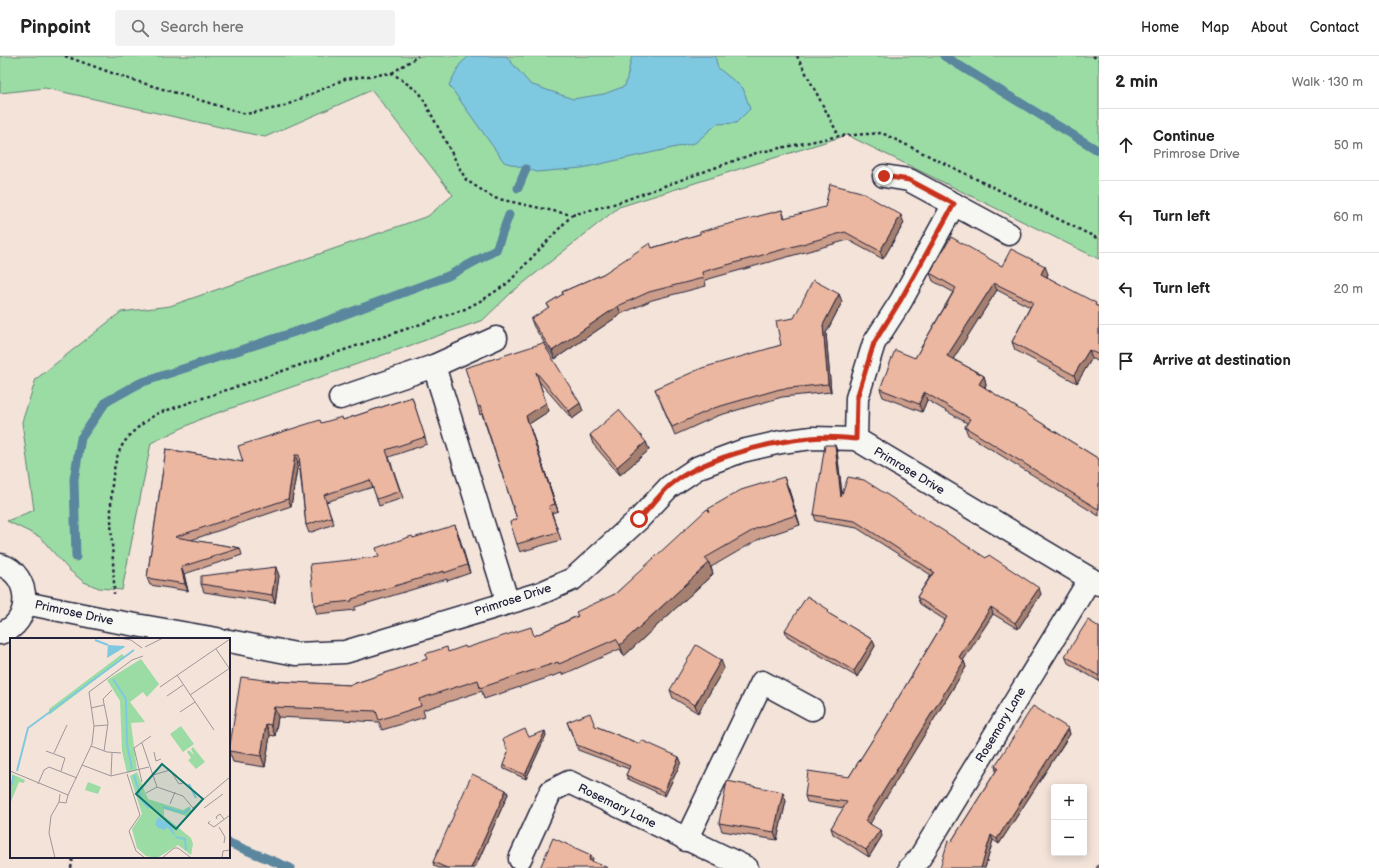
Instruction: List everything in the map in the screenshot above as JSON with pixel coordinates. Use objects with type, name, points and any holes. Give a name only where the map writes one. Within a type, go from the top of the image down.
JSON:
[{"type":"street","points":[[884,176],[909,180],[1009,234]]},
{"type":"street","points":[[856,439],[857,398],[874,343],[900,301],[954,204]]},
{"type":"street","points":[[340,398],[434,366],[496,338]]},
{"type":"street","points":[[434,366],[508,603]]},
{"type":"street","name":"Primrose Drive","points":[[230,641],[296,654],[345,652],[541,593],[573,579],[639,519],[669,486],[699,468],[742,451],[781,442],[812,438],[856,439],[1094,582]]},
{"type":"street","points":[[0,565],[16,574],[24,588],[25,603],[22,615],[14,625],[0,633]]},
{"type":"street","name":"Rosemary Lane","points":[[910,868],[919,859],[1094,582]]},
{"type":"street","name":"Primrose Drive","points":[[25,603],[113,621],[211,638]]},
{"type":"street","points":[[686,840],[762,682],[812,709]]},
{"type":"street","name":"Rosemary Lane","points":[[520,859],[551,791],[569,782],[686,840],[747,868]]},
{"type":"path","points":[[65,56],[126,78],[246,114],[282,107],[345,79],[392,73],[418,56]]},
{"type":"path","points":[[797,56],[839,136]]},
{"type":"path","points":[[1093,56],[1099,60]]},
{"type":"path","points":[[392,73],[420,93],[466,180],[494,198],[572,215],[617,203],[756,153],[839,136],[882,133],[1099,239]]},
{"type":"path","points":[[113,621],[114,592],[112,491],[115,463],[124,441],[139,426],[156,414],[465,309],[484,299],[508,283],[572,215]]},
{"type":"path","points":[[71,868],[73,858]]},
{"type":"green space","points":[[0,56],[1099,56],[1099,259],[847,135],[619,207],[511,293],[483,320],[203,418],[151,443],[122,590],[99,588],[84,582],[69,570],[40,537],[7,521],[34,510],[22,422],[36,379],[121,312],[170,306],[428,216],[453,195],[372,90],[265,137],[45,88],[0,93]]},
{"type":"water","points":[[469,56],[506,56],[530,84],[573,99],[604,94],[625,86],[632,56],[715,56],[718,68],[743,88],[750,109],[736,123],[717,124],[695,143],[582,168],[537,172],[504,162],[449,85],[460,64]]},
{"type":"building","points":[[830,184],[861,192],[901,215],[880,251],[845,232],[702,272],[703,278],[649,292],[618,306],[552,351],[531,319],[549,307],[547,304],[563,294],[562,292],[603,274],[650,243],[652,248],[700,234],[700,232],[782,210],[784,218],[825,207]]},
{"type":"building","points":[[951,237],[1002,266],[1011,249],[1045,266],[1041,274],[1096,303],[1095,305],[1099,307],[1099,355],[1089,350],[1074,375],[1012,342],[1033,302],[994,283],[947,356],[984,376],[979,384],[1099,459],[1098,509],[965,427],[970,419],[924,392],[919,404],[880,389],[895,350],[915,358],[956,288],[930,273]]},
{"type":"building","points":[[813,280],[839,294],[823,325],[828,384],[780,389],[714,408],[672,427],[655,389],[702,368],[781,345],[776,321],[794,318]]},
{"type":"building","points":[[543,343],[580,403],[569,411],[536,372],[546,403],[526,416],[555,504],[549,506],[558,532],[517,544],[510,522],[517,519],[480,406],[478,407],[465,368]]},
{"type":"building","points":[[412,397],[425,437],[386,450],[400,491],[377,499],[370,480],[324,495],[331,517],[306,525],[299,455],[295,455],[288,499],[175,537],[240,548],[181,567],[185,584],[147,578],[166,449],[243,462],[238,446],[320,420],[321,423],[342,417],[343,420]]},
{"type":"building","points":[[619,410],[646,442],[617,467],[590,435]]},
{"type":"building","points":[[825,445],[835,445],[841,497],[848,477],[864,480],[986,558],[989,555],[1039,588],[1015,623],[991,607],[959,657],[964,661],[865,821],[880,830],[866,850],[831,828],[847,802],[805,796],[808,771],[849,777],[947,617],[917,597],[934,572],[855,521],[814,515]]},
{"type":"building","points":[[784,477],[796,515],[757,528],[705,558],[709,563],[620,645],[616,639],[559,664],[558,662],[480,688],[478,680],[419,699],[421,706],[379,720],[376,711],[274,707],[271,725],[266,724],[261,756],[230,751],[241,677],[272,681],[350,685],[427,659],[425,654],[447,647],[448,652],[465,646],[466,648],[531,627],[534,636],[578,616],[576,612],[615,594],[707,509],[710,512],[708,509],[741,490]]},
{"type":"building","points":[[455,525],[467,565],[352,599],[352,601],[314,605],[310,564],[379,557],[376,548],[412,536],[413,538]]},
{"type":"building","points":[[276,567],[272,595],[201,584],[201,576]]},
{"type":"building","points":[[807,596],[829,610],[828,613],[873,640],[854,671],[785,630]]},
{"type":"building","points":[[1088,620],[1099,627],[1099,676],[1065,656]]},
{"type":"building","points":[[696,645],[721,660],[695,705],[670,690]]},
{"type":"building","points":[[1033,706],[1068,728],[997,839],[991,835],[981,868],[940,868],[948,841],[951,842],[998,768],[995,766]]},
{"type":"building","points":[[590,713],[595,726],[640,744],[641,740],[679,757],[664,792],[626,775],[630,766],[577,745],[567,722]]},
{"type":"building","points":[[525,729],[529,737],[545,731],[525,775],[503,765],[508,752],[503,739]]},
{"type":"building","points":[[472,774],[506,790],[471,868],[447,868],[433,862]]},
{"type":"building","points":[[727,781],[783,792],[774,832],[719,823]]},
{"type":"building","points":[[553,838],[591,855],[589,860],[608,868],[540,868]]},
{"type":"waterway","points":[[944,56],[1099,151]]},
{"type":"waterway","points":[[518,188],[526,169]]},
{"type":"waterway","points":[[76,557],[74,479],[81,438],[106,402],[140,383],[316,325],[448,276],[496,250],[509,215]]},
{"type":"waterway","points":[[230,843],[290,868]]},
{"type":"route","points":[[639,519],[669,486],[699,468],[742,451],[781,442],[812,438],[856,439],[857,398],[874,343],[900,301],[954,204],[909,180],[884,176]]}]
